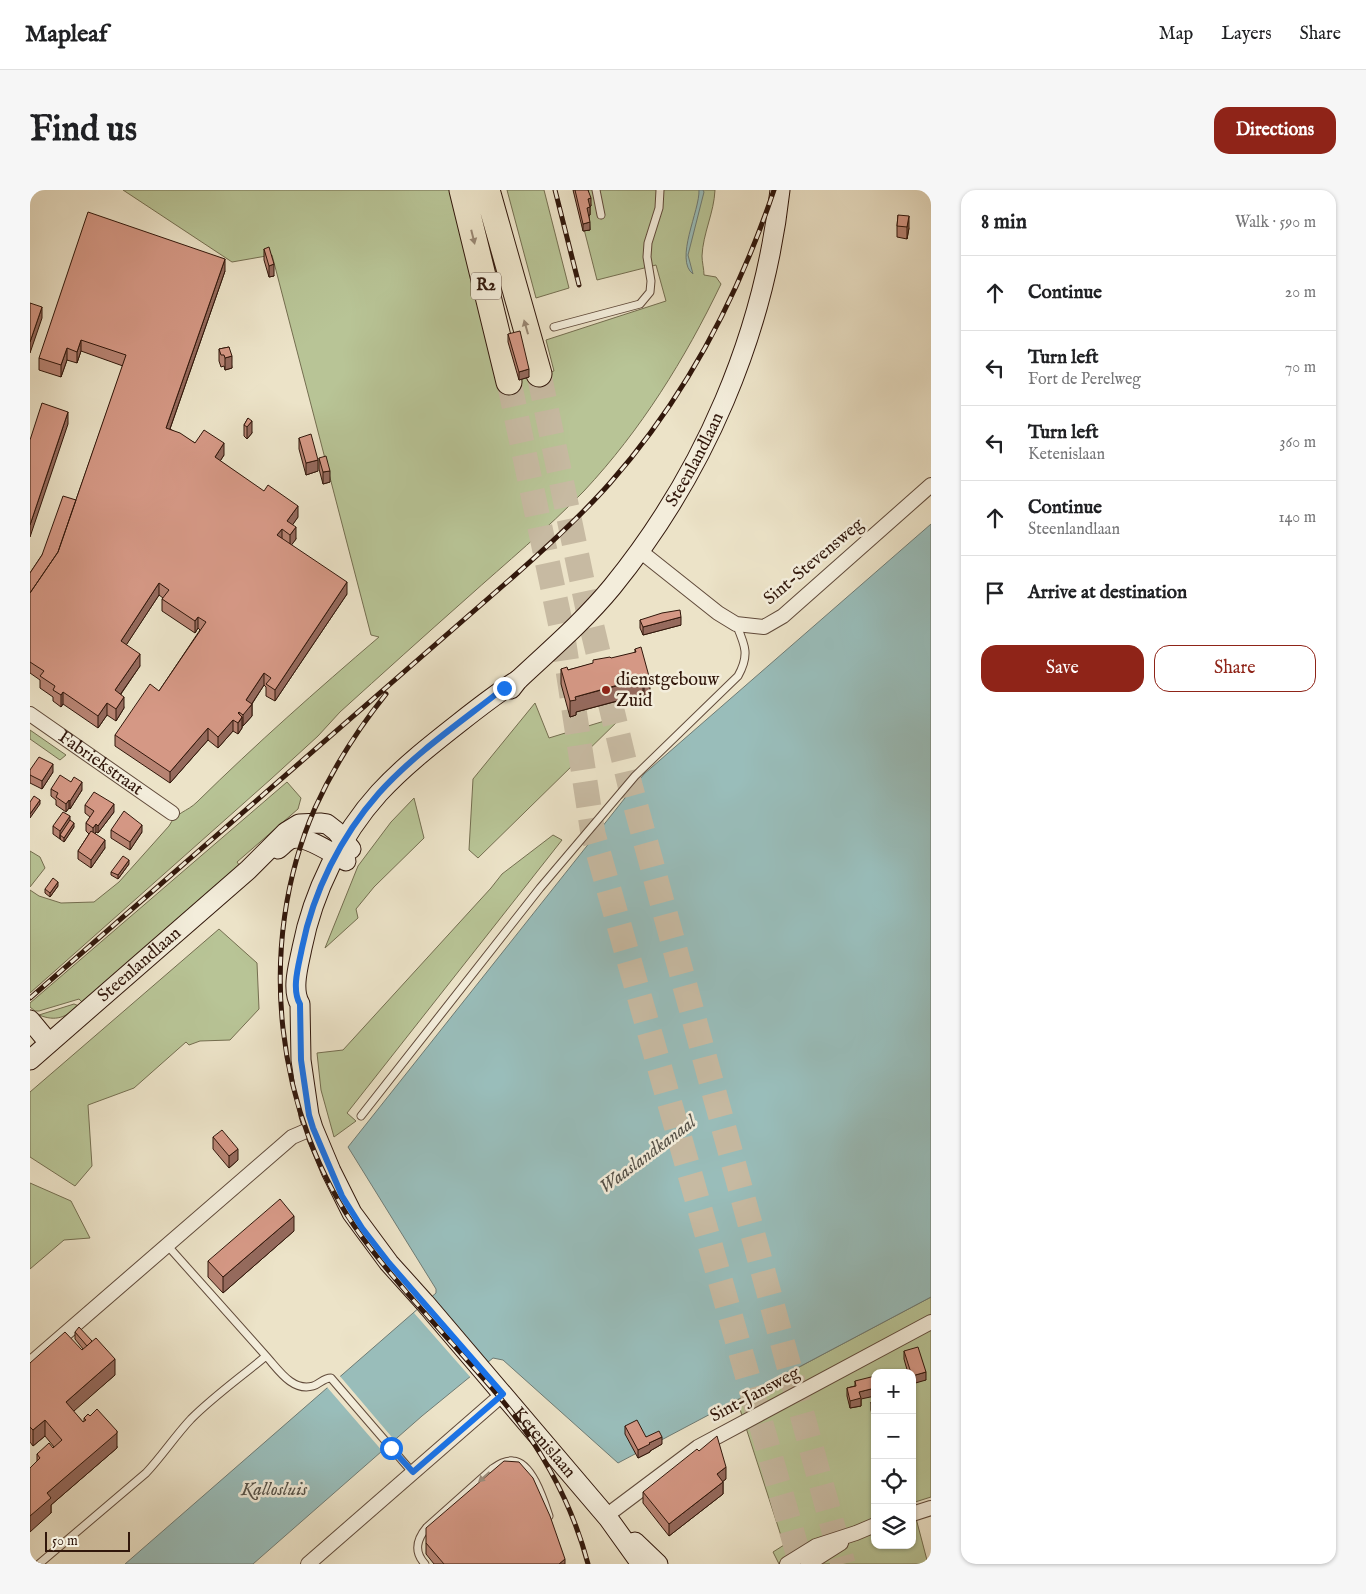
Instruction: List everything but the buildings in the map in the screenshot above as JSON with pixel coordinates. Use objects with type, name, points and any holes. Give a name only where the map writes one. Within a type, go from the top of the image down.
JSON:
[{"type":"highway","name":"R2","points":[[462,190],[509,382]]},
{"type":"highway","name":"R2","points":[[488,190],[539,374]]},
{"type":"main road","name":"Steenlandlaan","points":[[30,1060],[248,870],[291,839],[299,838],[344,852],[401,788],[507,694],[518,680],[580,622],[611,588],[640,551],[676,496],[710,434],[746,345],[766,271],[780,190]]},
{"type":"main road","name":"Ketenislaan","points":[[344,852],[317,897],[305,932],[298,967],[296,998],[300,1004],[303,1081],[313,1128],[330,1171],[352,1213],[389,1263],[607,1517],[641,1564]]},
{"type":"main road","points":[[30,1020],[50,1043]]},
{"type":"main road","name":"Ketenislaan","points":[[607,1517],[658,1564]]},
{"type":"street","name":"Sint-Stevensweg","points":[[640,551],[718,613],[736,624],[764,627],[783,616],[931,485]]},
{"type":"street","name":"Fabriekstraat","points":[[30,714],[172,813]]},
{"type":"street","points":[[30,1364],[292,1137],[313,1128]]},
{"type":"street","name":"Sint-Jansweg","points":[[607,1517],[698,1447],[931,1322]]},
{"type":"street","points":[[308,1564],[503,1394]]},
{"type":"street","points":[[916,1513],[931,1508]]},
{"type":"street","points":[[787,1564],[816,1546],[871,1527]]},
{"type":"street","points":[[808,1564],[856,1533]]},
{"type":"lane","points":[[596,190],[601,215]]},
{"type":"lane","points":[[554,327],[640,304],[650,292],[651,280],[646,257],[648,243],[659,208],[660,190]]},
{"type":"lane","points":[[361,1116],[540,888],[635,776],[738,676],[746,663],[744,643],[736,624]]},
{"type":"lane","points":[[167,1246],[289,1381],[306,1387],[315,1386],[327,1378],[331,1378],[413,1472]]},
{"type":"lane","points":[[39,1564],[146,1473],[175,1436],[193,1417],[266,1356]]},
{"type":"lane","points":[[424,1564],[419,1558],[417,1551],[420,1535],[502,1463],[513,1460],[526,1468],[542,1492],[550,1519]]},
{"type":"green space","points":[[123,190],[450,190],[499,384],[554,371],[546,340],[666,301],[656,265],[597,280],[574,190],[715,190],[713,207],[704,239],[702,258],[704,275],[716,277],[721,284],[677,366],[660,393],[605,468],[584,491],[541,532],[340,712],[318,736],[271,779],[30,993],[30,890],[39,896],[61,903],[94,902],[119,882],[178,815],[197,802],[287,718],[379,637],[371,635],[272,255],[232,262]]},
{"type":"green space","points":[[507,190],[544,190],[569,288],[536,298]]},
{"type":"green space","points":[[535,703],[549,738],[624,715],[478,858],[469,850],[473,779]]},
{"type":"green space","points":[[30,730],[66,755],[60,760],[30,739]]},
{"type":"green space","points":[[287,782],[301,798],[298,809],[237,862],[240,866],[83,1003],[79,999],[39,1011],[35,1011],[30,1007],[30,1003]]},
{"type":"green space","points":[[414,798],[424,838],[374,887],[356,909],[358,918],[325,948],[358,866],[391,822]]},
{"type":"green space","points":[[553,835],[562,840],[347,1113],[356,1121],[334,1137],[321,1090],[317,1053],[343,1050],[502,874]]},
{"type":"green space","points":[[30,851],[40,857],[45,868],[30,887]]},
{"type":"green space","points":[[219,929],[257,963],[259,1009],[230,1040],[200,1041],[189,1045],[186,1042],[134,1088],[88,1105],[92,1166],[75,1186],[30,1157],[30,1092]]},
{"type":"green space","points":[[74,1004],[79,1006],[70,1013],[60,1017],[51,1018],[39,1015]]},
{"type":"green space","points":[[30,1183],[71,1201],[90,1238],[64,1240],[30,1269]]},
{"type":"green space","points":[[931,1297],[931,1497],[916,1502],[916,1369],[871,1369],[871,1549],[916,1549],[916,1518],[928,1564],[779,1564],[773,1552],[784,1545],[737,1400]]},
{"type":"water","points":[[699,190],[704,192],[688,255],[693,274],[688,267],[686,258],[689,234]]},
{"type":"water","points":[[931,524],[931,1297],[618,1463],[503,1360],[493,1358],[422,1416],[253,1564],[125,1564],[436,1293],[436,1289],[348,1147],[644,774]]},
{"type":"pier","points":[[425,1303],[489,1364],[472,1379],[414,1313]]},
{"type":"pier","points":[[339,1375],[396,1442],[384,1453],[326,1386]]},
{"type":"tunnel","points":[[539,374],[590,619],[630,785],[843,1564]]},
{"type":"tunnel","points":[[509,382],[562,631],[593,834],[801,1564]]},
{"type":"railway","points":[[555,190],[579,285]]},
{"type":"railway","points":[[30,998],[514,576],[599,496],[662,416],[707,345],[744,269],[774,190]]},
{"type":"railway","points":[[386,694],[356,734],[330,777],[315,808],[296,861],[285,916],[280,972],[283,1028],[293,1084],[309,1138],[332,1189],[375,1254],[501,1399],[528,1435],[550,1470],[568,1506],[588,1564]]},
{"type":"place","name":"dienstgebouw Zuid","points":[[606,690]]},
{"type":"route","points":[[391,1448],[413,1472],[503,1394],[389,1263],[362,1228],[342,1196],[330,1171],[309,1115],[301,1060],[300,1004],[296,998],[298,967],[305,932],[327,873],[344,842],[364,812],[378,794],[429,746],[504,688]]},
{"type":"water label","name":"Waaslandkanaal","points":[[648,1155]]},
{"type":"water label","name":"Kallosluis","points":[[274,1490]]}]
